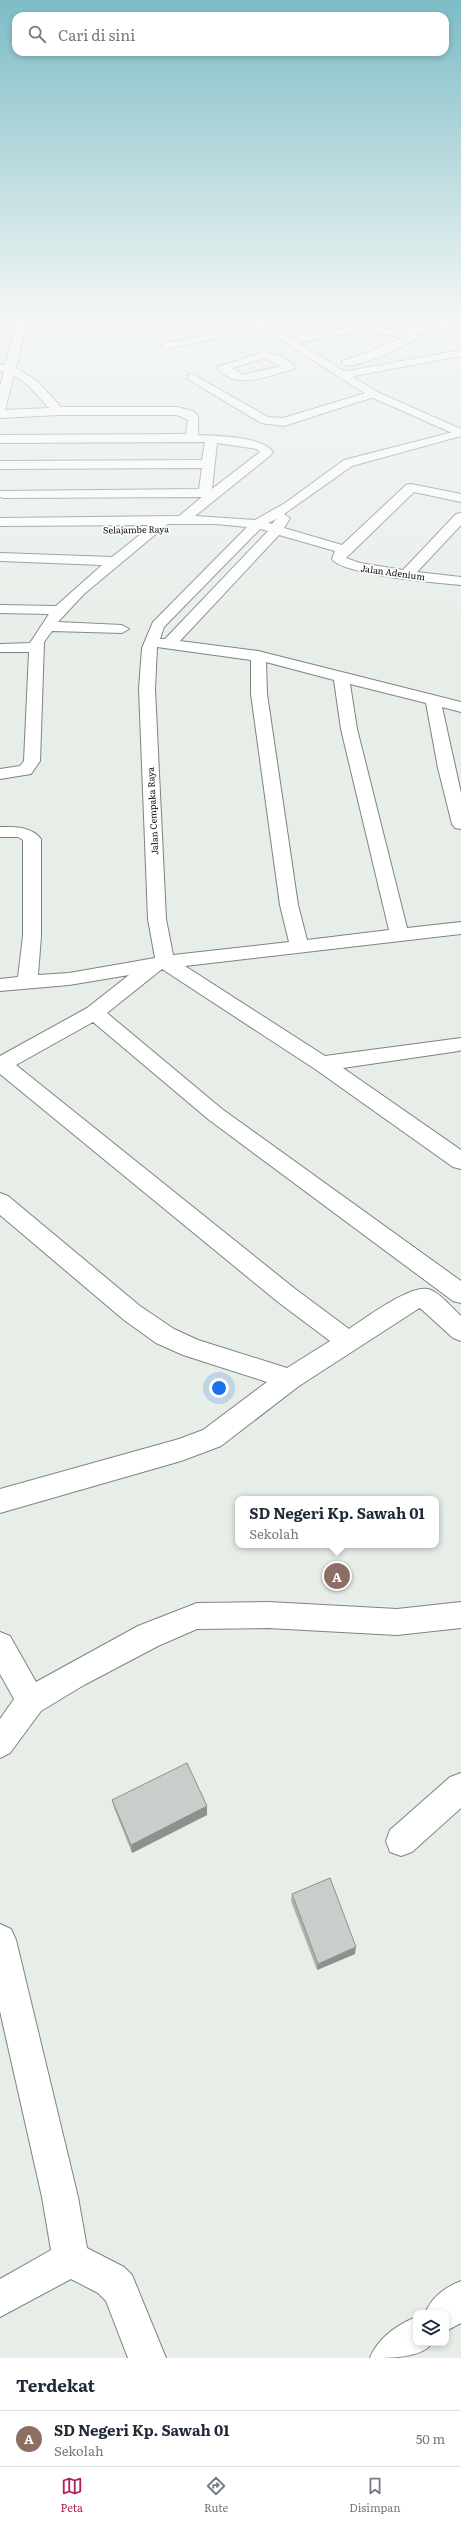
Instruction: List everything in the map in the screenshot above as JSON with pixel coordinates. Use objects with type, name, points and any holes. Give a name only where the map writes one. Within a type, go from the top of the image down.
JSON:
[{"type":"street","points":[[192,438],[193,431]]},
{"type":"street","points":[[152,636],[254,528],[290,506],[353,461],[460,433]]},
{"type":"street","points":[[207,495],[210,438]]},
{"type":"street","points":[[0,439],[210,438],[261,446],[267,452],[207,495],[183,520]]},
{"type":"street","points":[[353,461],[340,455],[381,442]]},
{"type":"street","points":[[0,464],[209,464]]},
{"type":"street","points":[[345,550],[411,488],[461,498]]},
{"type":"street","points":[[2,526],[2,494],[207,495]]},
{"type":"street","points":[[171,639],[274,533],[290,506]]},
{"type":"street","points":[[407,574],[461,517]]},
{"type":"street","points":[[0,774],[25,770],[32,762],[40,637],[58,610],[114,560],[159,525],[183,520],[216,520],[254,528]]},
{"type":"street","name":"Selajambe Raya","points":[[2,526],[159,525],[254,528],[345,550]]},
{"type":"street","name":"Jalan Adenium","points":[[345,550],[338,559],[345,564],[461,582]]},
{"type":"street","points":[[0,557],[114,560]]},
{"type":"street","points":[[0,608],[58,610]]},
{"type":"street","points":[[0,648],[40,637],[122,629]]},
{"type":"street","points":[[152,636],[258,656],[461,707]]},
{"type":"street","name":"Jalan Cempaka Raya","points":[[152,636],[147,660],[148,743],[159,964]]},
{"type":"street","points":[[258,656],[259,694],[290,905],[299,946]]},
{"type":"street","points":[[341,676],[349,729],[400,934]]},
{"type":"street","points":[[433,699],[446,768],[461,824]]},
{"type":"street","points":[[0,832],[28,834],[32,839],[32,936],[27,984]]},
{"type":"street","points":[[0,985],[27,984],[159,964],[299,946],[461,928]]},
{"type":"street","points":[[159,964],[94,1013],[1,1065],[286,1295],[348,1341]]},
{"type":"street","points":[[159,964],[322,1064],[461,1161]]},
{"type":"street","points":[[94,1013],[215,1114],[461,1294]]},
{"type":"street","points":[[322,1064],[459,1044]]},
{"type":"street","points":[[0,1202],[132,1314],[165,1336],[192,1348],[290,1379]]},
{"type":"street","points":[[0,1501],[181,1450],[212,1438],[290,1379],[410,1302],[424,1297],[461,1331]]},
{"type":"street","points":[[0,1743],[31,1701],[74,1675],[148,1636],[197,1616],[268,1615],[397,1622],[461,1615]]},
{"type":"street","points":[[0,1646],[31,1701]]},
{"type":"street","points":[[401,1842],[461,1788]]},
{"type":"street","points":[[0,1940],[60,2197],[71,2258]]},
{"type":"street","points":[[0,2299],[71,2258]]},
{"type":"street","points":[[71,2258],[111,2280],[119,2288],[147,2358]]},
{"type":"street","points":[[448,2310],[461,2299]]},
{"type":"street","points":[[389,2358],[413,2338]]},
{"type":"building","points":[[187,1763],[207,1806],[131,1845],[112,1800]]},
{"type":"building","points":[[330,1878],[356,1947],[318,1964],[292,1894]]},
{"type":"place","name":"SD Negeri Kp. Sawah 01","points":[[337,1576]]}]
